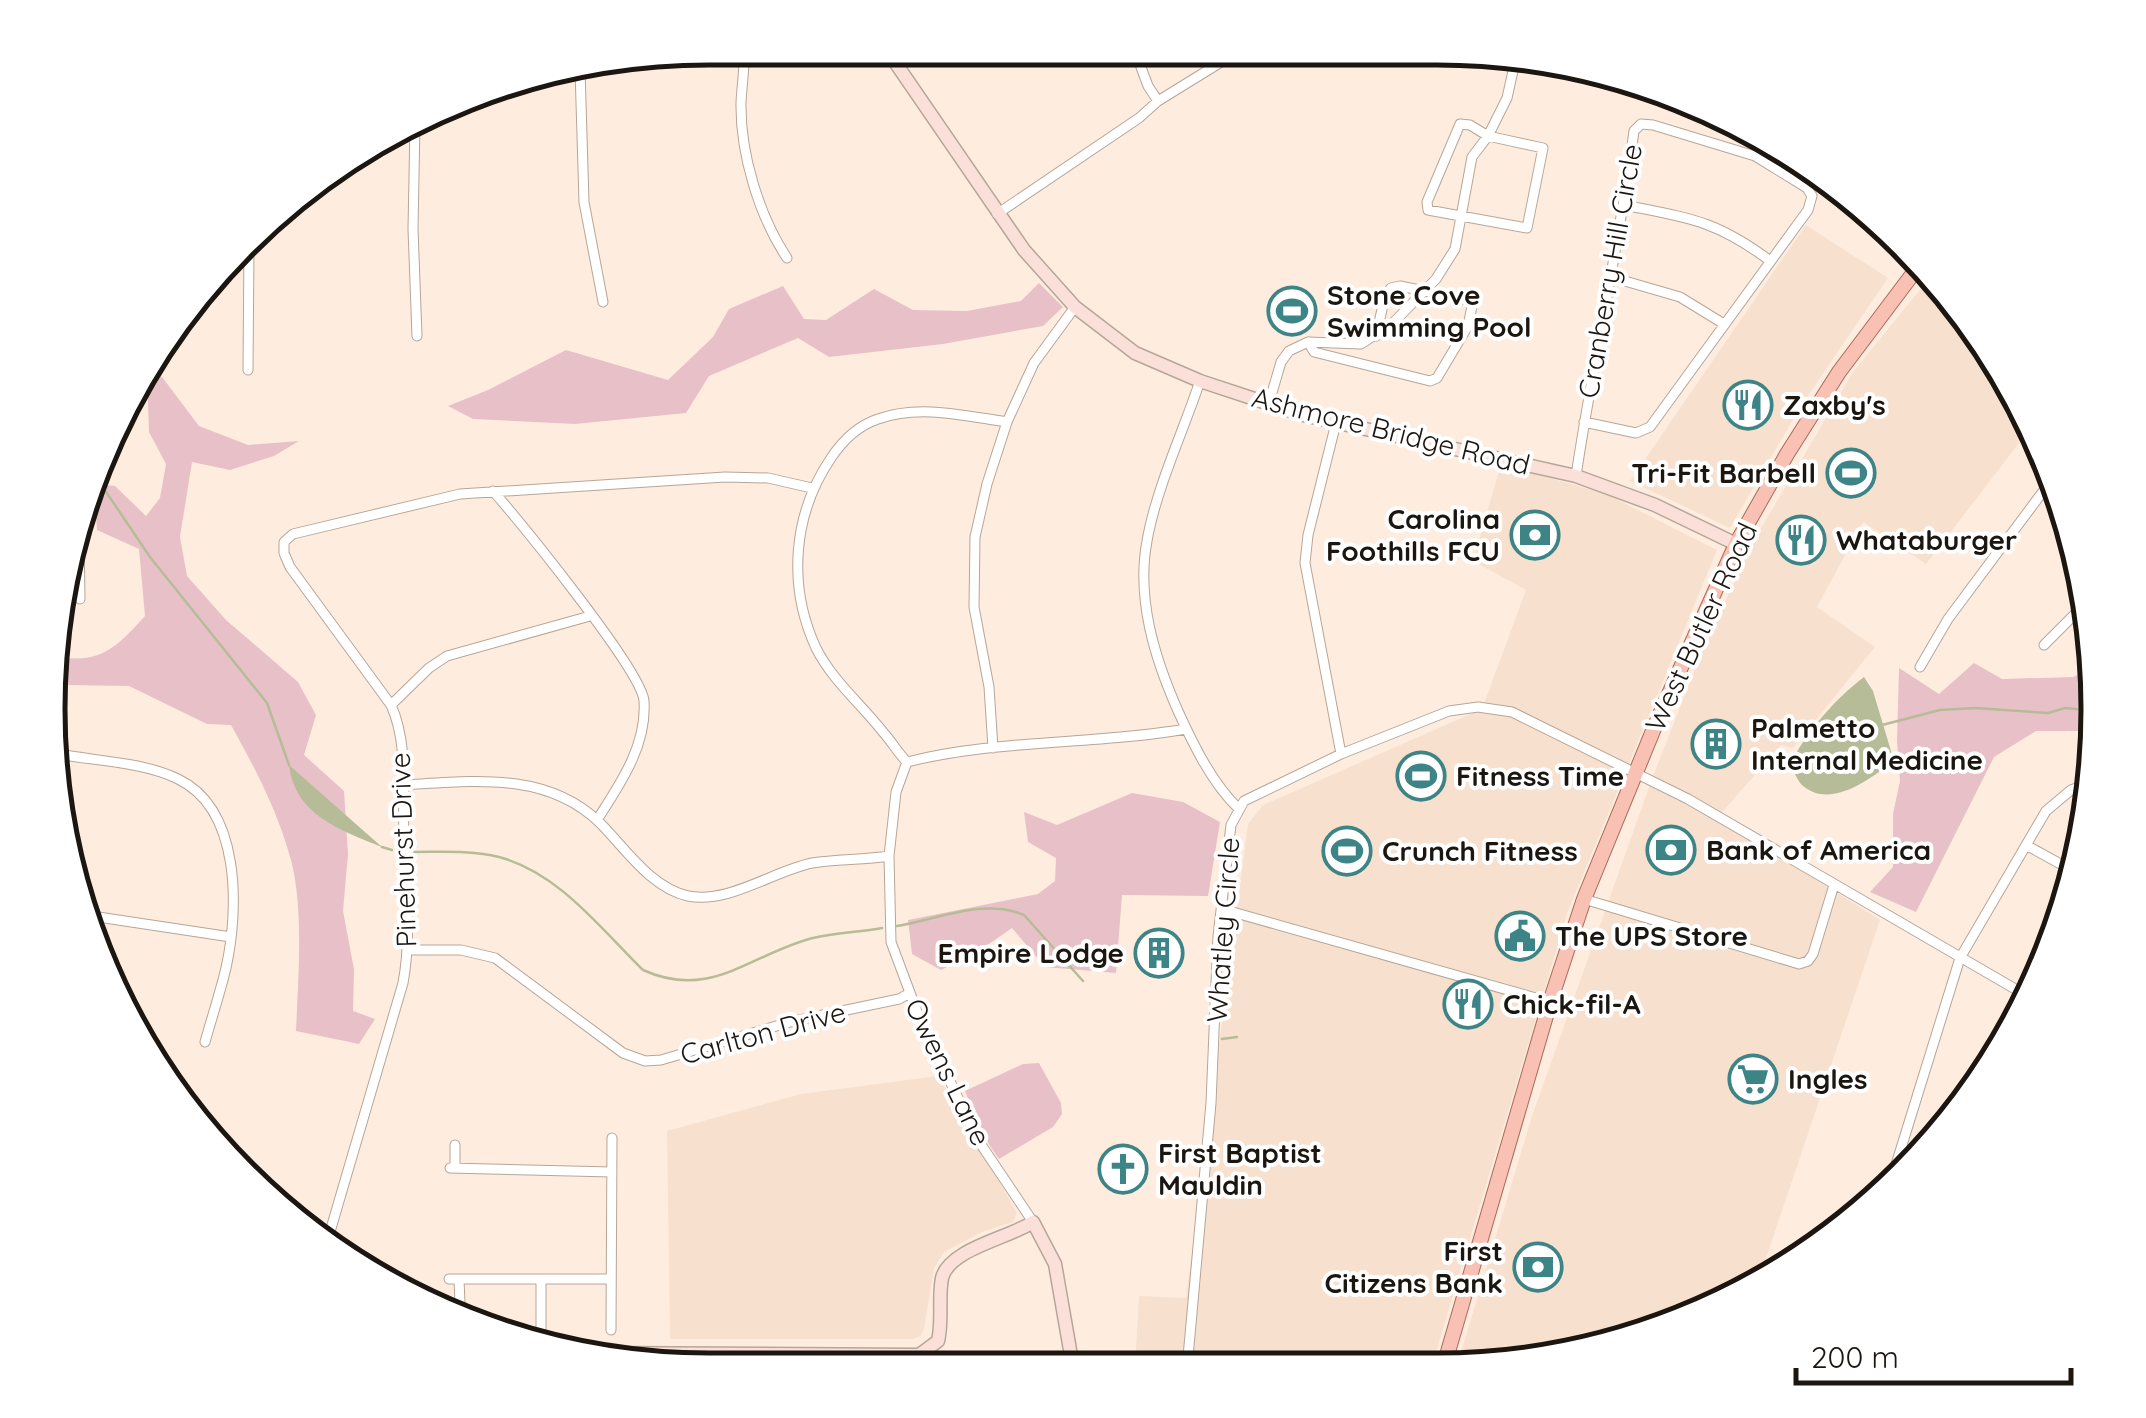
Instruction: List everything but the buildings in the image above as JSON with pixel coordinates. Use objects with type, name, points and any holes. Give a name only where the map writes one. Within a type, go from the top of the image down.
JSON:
[{"type":"main road","name":"Ashmore Bridge Road","points":[[897,65],[1024,250],[1075,306],[1136,352],[1200,381],[1336,423],[1576,476],[1655,505],[1736,544]]},
{"type":"main road","name":"West Butler Road","points":[[1448,1353],[1550,1002],[1584,899],[1637,772],[1736,544],[1812,413],[1912,274]]},
{"type":"main road","points":[[921,1353],[938,1340],[942,1326],[942,1278],[950,1262],[1033,1222]]},
{"type":"main road","name":"Owens Lane","points":[[1033,1222],[1055,1264],[1071,1353]]},
{"type":"street","points":[[743,65],[741,104],[746,150],[771,230],[788,258]]},
{"type":"street","points":[[1140,65],[1158,102]]},
{"type":"street","points":[[998,214],[1217,65]]},
{"type":"street","points":[[1269,403],[1281,362],[1289,351],[1308,342],[1361,344],[1376,336],[1436,279],[1456,249],[1472,157],[1488,136],[1507,98],[1513,70]]},
{"type":"street","points":[[584,77],[584,202],[603,302]]},
{"type":"street","points":[[1460,124],[1488,136],[1543,148],[1527,228],[1428,210],[1427,202],[1460,124]]},
{"type":"street","name":"Cranberry Hill Circle","points":[[1576,476],[1584,422],[1624,205],[1634,131],[1642,124],[1756,156],[1808,188],[1812,196],[1808,210],[1650,427],[1636,432],[1584,422]]},
{"type":"street","points":[[415,136],[417,336]]},
{"type":"street","points":[[1624,205],[1700,220],[1733,234],[1770,260]]},
{"type":"street","points":[[248,370],[249,259]]},
{"type":"street","points":[[1611,277],[1669,292],[1724,324]]},
{"type":"street","points":[[1308,342],[1314,352],[1430,380],[1437,378],[1468,326],[1473,301],[1400,286],[1391,288],[1385,296],[1376,336]]},
{"type":"street","points":[[994,748],[974,608],[972,566],[980,509],[1007,422],[1034,363],[1075,306]]},
{"type":"street","points":[[1200,381],[1154,513],[1144,563],[1155,654],[1186,729],[1224,795],[1238,808]]},
{"type":"street","points":[[1007,422],[926,412],[879,418],[847,437],[812,488],[799,536],[800,600],[810,632],[830,672],[907,762],[994,748],[1148,736],[1186,729]]},
{"type":"street","points":[[1336,423],[1308,535],[1305,563],[1341,754]]},
{"type":"street","name":"Pinehurst Drive","points":[[330,1229],[409,950],[404,785],[398,724],[391,705],[290,567],[284,542],[293,534],[434,499],[493,491],[726,477],[768,478],[812,488]]},
{"type":"street","points":[[493,491],[636,678],[644,702],[642,730],[634,756],[597,820]]},
{"type":"street","points":[[1920,668],[1948,619],[2043,491]]},
{"type":"street","points":[[80,571],[80,599]]},
{"type":"street","points":[[2044,646],[2074,615]]},
{"type":"street","points":[[391,705],[447,656],[590,616]]},
{"type":"street","name":"Whatley Circle","points":[[1188,1353],[1211,1103],[1227,843],[1238,808],[1261,792],[1341,754],[1436,715],[1466,708],[1488,707],[1519,715],[1688,799],[2017,990]]},
{"type":"street","points":[[67,756],[169,776],[201,794],[215,812],[225,836],[233,906],[226,967],[204,1042]]},
{"type":"street","name":"Owens Lane","points":[[907,762],[894,802],[888,856],[891,942],[910,993],[978,1140],[1033,1222]]},
{"type":"street","points":[[404,785],[526,784],[552,792],[597,820],[659,882],[688,896],[723,894],[810,864],[888,856]]},
{"type":"street","points":[[1899,1156],[1960,958],[2036,825],[2052,805],[2076,788]]},
{"type":"street","points":[[2026,845],[2062,865]]},
{"type":"street","points":[[1584,899],[1799,964],[1813,954],[1834,884]]},
{"type":"street","points":[[1222,909],[1550,1002]]},
{"type":"street","points":[[99,917],[231,936]]},
{"type":"street","name":"Carlton Drive","points":[[409,950],[462,950],[495,958],[624,1053],[645,1062],[684,1056],[790,1022],[899,999],[910,993]]},
{"type":"street","points":[[611,1330],[612,1138]]},
{"type":"street","points":[[455,1144],[452,1168],[612,1172]]},
{"type":"street","points":[[460,1303],[454,1279],[610,1279]]},
{"type":"street","points":[[540,1279],[541,1331]]},
{"type":"shaded area","points":[[1806,225],[1888,278],[1799,409],[1730,528],[1630,481]]},
{"type":"shaded area","points":[[1039,283],[1063,307],[1043,326],[943,344],[829,357],[798,338],[709,376],[686,413],[575,424],[473,419],[448,406],[566,350],[668,380],[713,337],[729,309],[783,286],[804,319],[826,320],[874,289],[913,310],[967,311],[1021,301]]},
{"type":"shaded area","points":[[1923,286],[1972,351],[2022,440],[1926,564],[1863,522],[1817,607],[1875,647],[1793,748],[1781,745],[1718,817],[1880,920],[1764,1264],[1683,1304],[1604,1331],[1563,1341],[1461,1352],[1532,1116],[1653,776],[1705,644],[1753,542],[1853,372]]},
{"type":"shaded area","points":[[158,376],[199,426],[248,445],[299,441],[274,456],[230,470],[192,462],[180,537],[187,576],[226,620],[298,682],[316,715],[304,755],[344,791],[348,854],[343,911],[354,969],[353,1011],[375,1019],[359,1044],[296,1031],[299,922],[291,860],[265,791],[231,725],[207,724],[129,686],[66,685],[67,658],[104,652],[145,616],[139,549],[97,530],[96,512],[106,485],[115,486],[146,516],[160,498],[166,464],[149,432],[148,393]]},
{"type":"shaded area","points":[[1501,464],[1606,494],[1717,550],[1568,911],[1436,1353],[1136,1353],[1139,1296],[1186,1298],[1248,824],[1263,805],[1482,709],[1526,590],[1473,561]]},
{"type":"shaded area","points":[[1974,663],[2002,679],[2080,674],[2080,731],[2036,731],[1994,757],[1916,912],[1870,892],[1893,867],[1893,814],[1900,781],[1899,668],[1939,694]]},
{"type":"shaded area","points":[[1864,677],[1873,691],[1894,761],[1851,789],[1839,793],[1814,792],[1801,784],[1790,765],[1822,717]]},
{"type":"shaded area","points":[[289,765],[382,847],[336,827],[310,808],[300,797]]},
{"type":"shaded area","points":[[1132,793],[1183,802],[1220,822],[1208,896],[1122,895],[1116,973],[1045,967],[1012,928],[976,953],[941,970],[912,954],[908,920],[1038,894],[1055,881],[1056,858],[1028,842],[1024,812],[1057,825]]},
{"type":"shaded area","points":[[1039,1063],[1061,1103],[1062,1114],[1053,1127],[999,1159],[982,1134],[965,1091],[1023,1064]]},
{"type":"shaded area","points":[[938,1076],[1017,1213],[1013,1222],[982,1232],[944,1252],[934,1268],[920,1336],[670,1339],[667,1131],[801,1094]]},
{"type":"waterway","points":[[104,489],[150,557],[267,703],[289,765]]},
{"type":"waterway","points":[[1882,725],[1940,710],[2048,713],[2065,708],[2081,710]]},
{"type":"waterway","points":[[382,847],[392,850]]},
{"type":"waterway","points":[[414,852],[478,853],[521,865],[560,889],[643,970],[667,978],[710,978],[813,938],[882,928]]},
{"type":"waterway","points":[[897,926],[977,909],[1009,910],[1024,915],[1083,981]]},
{"type":"waterway","points":[[1222,1039],[1237,1037]]},
{"type":"place","name":"Stone Cove Swimming Pool","points":[[1292,311]]},
{"type":"place","name":"Zaxby's","points":[[1748,405]]},
{"type":"place","name":"Tri-Fit Barbell","points":[[1851,473]]},
{"type":"place","name":"Carolina Foothills FCU","points":[[1535,535]]},
{"type":"place","name":"Whataburger","points":[[1801,540]]},
{"type":"place","name":"Palmetto Internal Medicine","points":[[1716,744]]},
{"type":"place","name":"Fitness Time","points":[[1421,776]]},
{"type":"place","name":"Bank of America","points":[[1671,850]]},
{"type":"place","name":"Crunch Fitness","points":[[1347,851]]},
{"type":"place","name":"The UPS Store","points":[[1520,936]]},
{"type":"place","name":"Empire Lodge","points":[[1159,953]]},
{"type":"place","name":"Chick-fil-A","points":[[1468,1004]]},
{"type":"place","name":"Ingles","points":[[1753,1079]]},
{"type":"place","name":"First Baptist Mauldin","points":[[1123,1169]]},
{"type":"place","name":"First Citizens Bank","points":[[1538,1267]]}]
